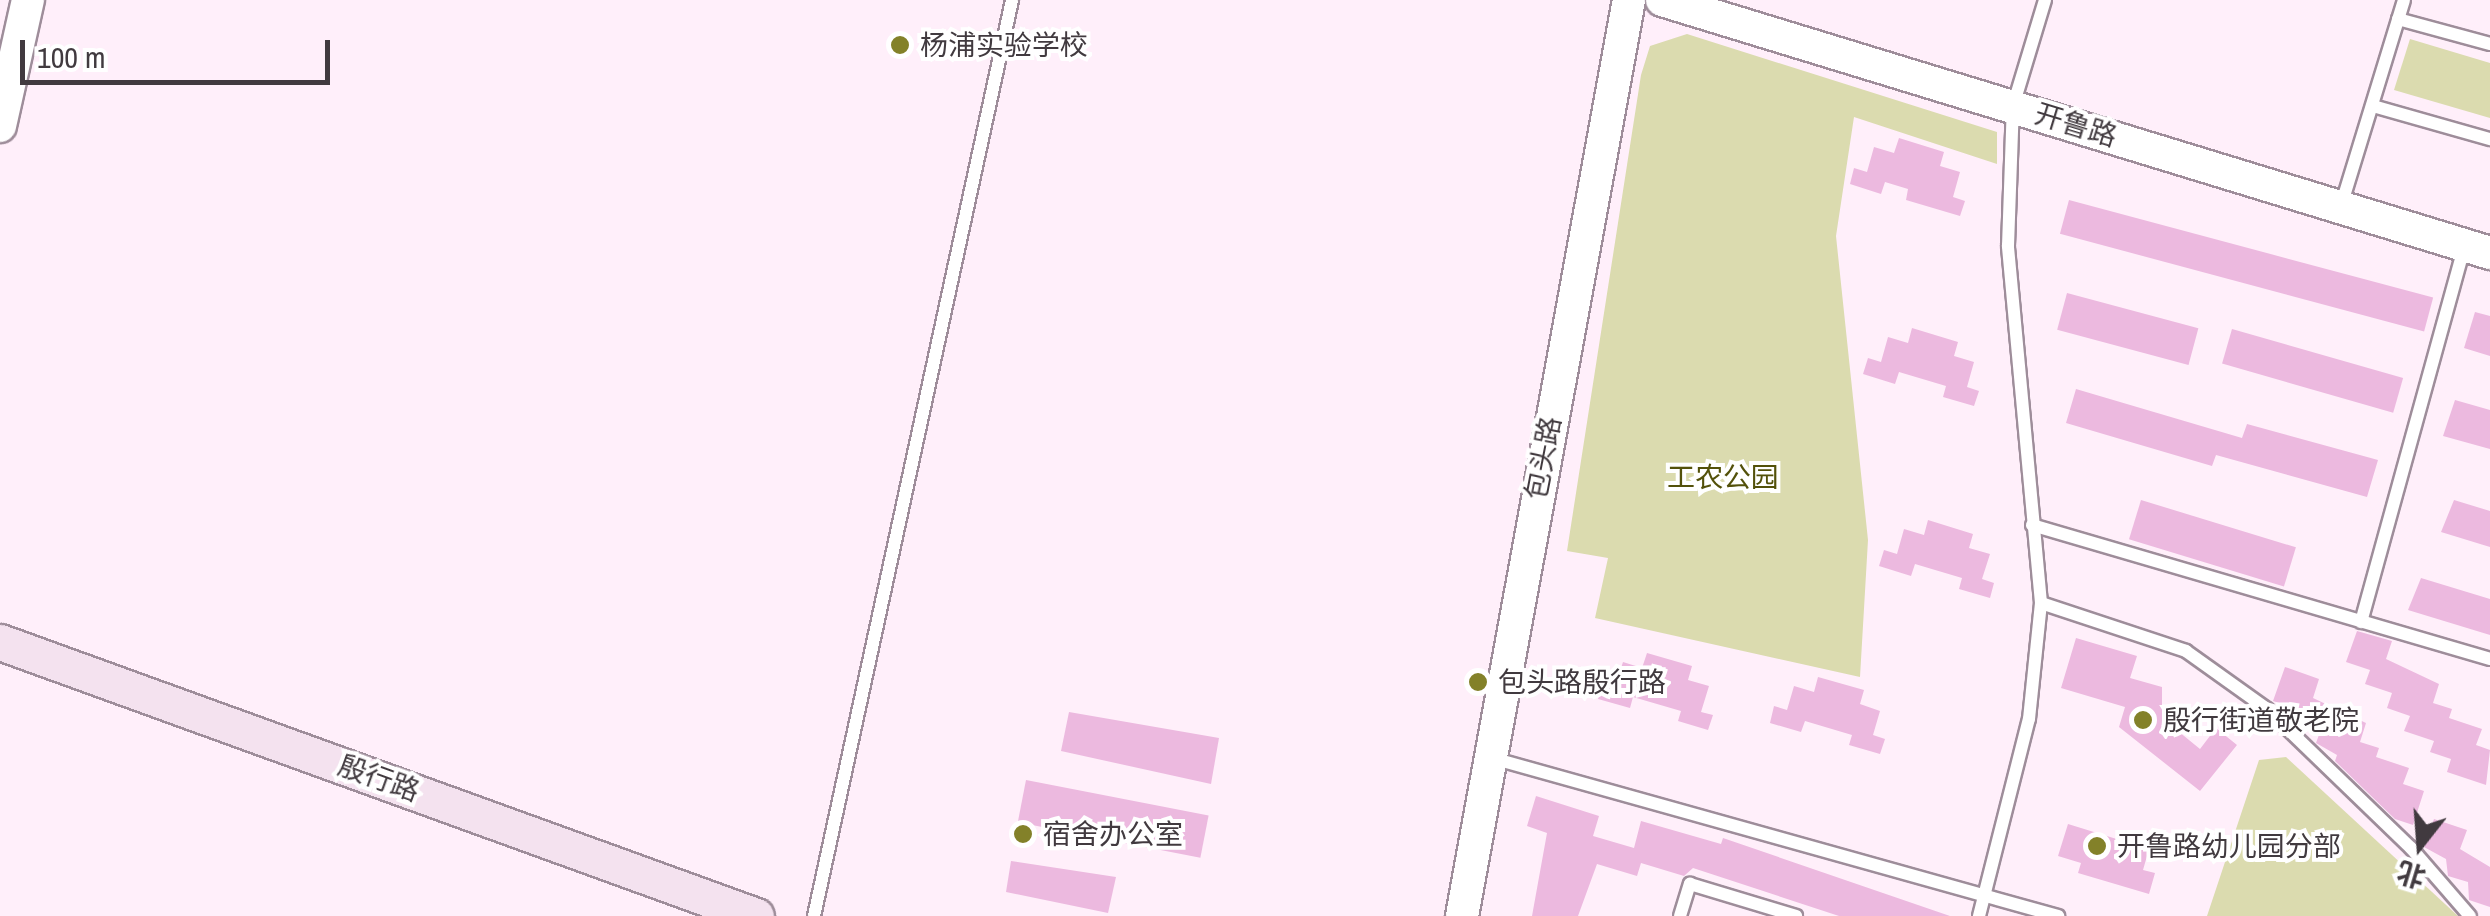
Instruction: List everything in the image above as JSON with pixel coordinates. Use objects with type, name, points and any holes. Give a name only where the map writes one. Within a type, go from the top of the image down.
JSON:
[{"type":"main road","name":"殷行路","points":[[0,642],[756,916]]},
{"type":"main road","name":"殷行路","points":[[0,664],[698,916]]},
{"type":"street","points":[[0,126],[28,0]]},
{"type":"street","name":"包头路","points":[[1462,916],[1486,756],[1629,0]]},
{"type":"street","name":"开鲁路","points":[[1662,0],[2477,250]]},
{"type":"lane","points":[[814,916],[1012,0]]},
{"type":"lane","points":[[1979,916],[2029,719],[2041,604],[2008,246],[2013,106],[2045,0]]},
{"type":"lane","points":[[2342,206],[2404,0]]},
{"type":"lane","points":[[2398,19],[2490,44]]},
{"type":"lane","points":[[2373,106],[2490,138]]},
{"type":"lane","points":[[2361,622],[2477,250]]},
{"type":"lane","points":[[2032,525],[2490,659]]},
{"type":"lane","points":[[2041,604],[2186,651],[2266,709],[2411,848],[2470,916]]},
{"type":"lane","points":[[1486,756],[2058,916]]},
{"type":"lane","points":[[1680,916],[1690,884],[1796,916]]},
{"type":"green space","name":"工农公园","points":[[1687,34],[1997,132],[1997,164],[1854,117],[1836,236],[1868,540],[1860,677],[1595,618],[1608,558],[1567,551],[1641,75],[1650,46]]},
{"type":"green space","points":[[2410,39],[2490,63],[2490,118],[2394,90]]},
{"type":"green space","points":[[2286,757],[2458,916],[2207,916],[2259,760]]},
{"type":"building","points":[[1899,138],[1944,152],[1940,166],[1960,172],[1953,197],[1965,201],[1960,216],[1906,200],[1908,189],[1885,182],[1881,194],[1850,184],[1854,168],[1867,172],[1874,147],[1894,153]]},
{"type":"building","points":[[2069,200],[2433,298],[2424,331],[2060,234]]},
{"type":"building","points":[[2067,293],[2198,328],[2189,365],[2057,330]]},
{"type":"building","points":[[2475,312],[2490,316],[2490,356],[2464,348]]},
{"type":"building","points":[[1912,328],[1958,342],[1954,356],[1974,362],[1967,387],[1979,391],[1974,406],[1943,397],[1946,386],[1899,372],[1895,384],[1863,374],[1868,358],[1881,362],[1888,337],[1908,343]]},
{"type":"building","points":[[2232,329],[2403,378],[2393,413],[2222,364]]},
{"type":"building","points":[[2076,389],[2242,438],[2247,424],[2378,460],[2367,497],[2216,455],[2212,466],[2066,423]]},
{"type":"building","points":[[2455,400],[2490,410],[2490,449],[2443,436]]},
{"type":"building","points":[[2141,500],[2296,547],[2284,587],[2129,539]]},
{"type":"building","points":[[2454,500],[2490,511],[2490,547],[2441,532]]},
{"type":"building","points":[[1928,520],[1973,534],[1969,548],[1990,554],[1982,579],[1994,583],[1990,598],[1959,589],[1962,578],[1915,564],[1911,576],[1879,566],[1884,550],[1897,554],[1904,529],[1924,535]]},
{"type":"building","points":[[2421,578],[2490,599],[2490,635],[2408,610]]},
{"type":"building","points":[[2357,631],[2392,641],[2386,659],[2439,684],[2433,703],[2452,709],[2449,718],[2482,729],[2476,745],[2490,750],[2486,785],[2447,772],[2451,759],[2430,752],[2434,741],[2404,731],[2410,716],[2387,708],[2392,693],[2365,684],[2370,670],[2346,662]]},
{"type":"building","name":"殷行街道敬老院","points":[[2076,638],[2137,656],[2130,678],[2162,687],[2162,718],[2200,749],[2216,728],[2237,745],[2200,791],[2119,727],[2125,707],[2061,688]]},
{"type":"building","points":[[1647,653],[1692,666],[1688,680],[1709,686],[1701,712],[1713,715],[1708,730],[1678,721],[1681,711],[1633,697],[1630,708],[1598,699],[1603,682],[1615,686],[1623,662],[1642,668]]},
{"type":"building","points":[[2285,667],[2319,679],[2313,698],[2366,723],[2360,742],[2379,748],[2376,757],[2409,768],[2403,784],[2424,791],[2413,825],[2395,819],[2335,761],[2337,755],[2316,743],[2320,732],[2293,720],[2297,709],[2273,701]]},
{"type":"building","points":[[1818,677],[1864,690],[1860,704],[1880,711],[1873,735],[1885,739],[1880,754],[1849,745],[1852,735],[1805,721],[1801,732],[1770,723],[1774,706],[1787,710],[1794,686],[1814,692]]},
{"type":"building","points":[[1069,712],[1219,738],[1211,784],[1061,751]]},
{"type":"building","points":[[1026,780],[1209,815],[1200,858],[1018,822]]},
{"type":"building","points":[[1536,796],[1599,816],[1593,836],[1634,848],[1641,821],[1721,844],[1723,838],[1950,916],[1839,916],[1693,868],[1684,876],[1641,863],[1637,876],[1597,864],[1578,916],[1532,916],[1547,833],[1527,826]]},
{"type":"building","points":[[2434,819],[2467,830],[2460,849],[2490,867],[2490,907],[2469,900],[2468,882],[2448,876],[2446,859],[2424,847]]},
{"type":"building","points":[[2068,824],[2149,849],[2143,870],[2155,873],[2149,894],[2078,873],[2081,863],[2058,856]]},
{"type":"building","points":[[1011,861],[1116,877],[1108,913],[1006,892]]},
{"type":"place","name":"杨浦实验学校","points":[[900,45]]},
{"type":"place","name":"包头路殷行路","points":[[1478,682]]},
{"type":"place","name":"殷行街道敬老院","points":[[2143,720]]},
{"type":"place","name":"宿舍办公室","points":[[1023,834]]},
{"type":"place","name":"开鲁路幼儿园分部","points":[[2097,846]]}]
